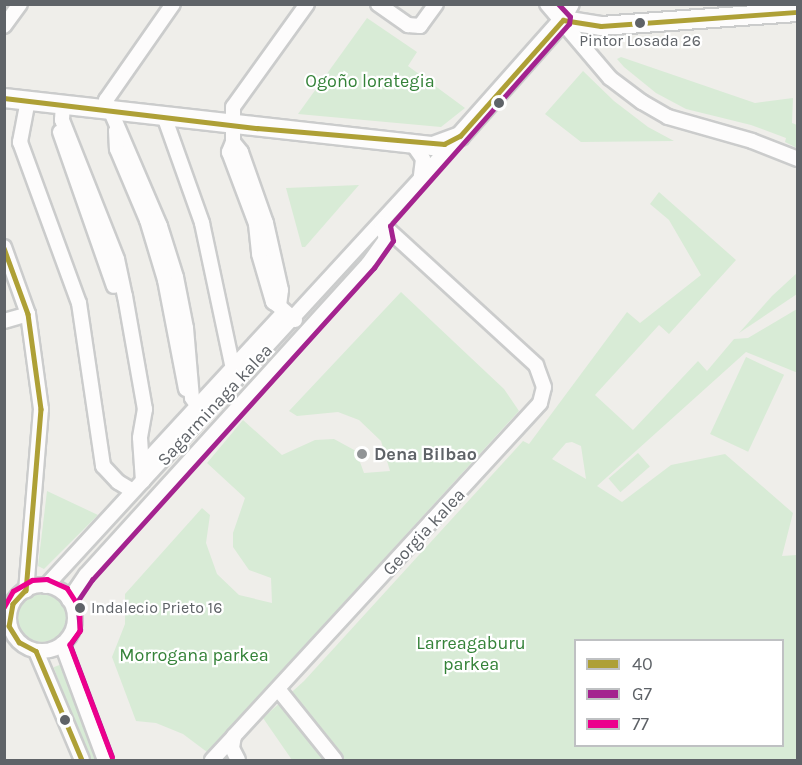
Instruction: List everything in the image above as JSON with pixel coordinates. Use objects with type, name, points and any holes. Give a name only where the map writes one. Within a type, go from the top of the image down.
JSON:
[{"type":"street","points":[[5,24],[20,4]]},
{"type":"street","points":[[173,4],[107,93],[108,112],[132,156],[160,226],[176,277],[186,328],[194,402]]},
{"type":"street","points":[[137,479],[194,402],[233,369],[286,312],[266,223],[232,133],[233,107],[307,4]]},
{"type":"street","points":[[378,4],[408,25],[420,26],[436,4]]},
{"type":"street","points":[[547,4],[601,26],[798,12]]},
{"type":"street","points":[[568,12],[610,78],[642,102],[668,117],[752,141],[798,159]]},
{"type":"street","name":"Sagarminaga kalea","points":[[46,586],[137,479],[286,312],[382,224],[568,12]]},
{"type":"street","points":[[4,98],[28,100],[62,113],[108,112],[164,116],[232,133],[444,144],[460,136]]},
{"type":"street","points":[[28,100],[20,142],[79,303],[103,466],[137,479]]},
{"type":"street","points":[[62,113],[117,259],[145,409],[137,479]]},
{"type":"street","points":[[164,116],[202,223],[233,369]]},
{"type":"street","points":[[412,143],[423,159],[419,184]]},
{"type":"street","name":"Sagarminaga kalea","points":[[69,600],[86,575],[368,264],[386,239],[382,224]]},
{"type":"street","name":"Georgia kalea","points":[[213,759],[540,403],[544,387],[536,365],[382,224]]},
{"type":"street","points":[[4,247],[28,314],[41,409],[16,593],[7,626],[20,642],[36,651],[82,760]]},
{"type":"street","points":[[4,321],[28,314]]},
{"type":"street","points":[[16,593],[46,586],[69,600],[75,619],[62,644],[36,651]]},
{"type":"street","points":[[62,644],[105,760]]},
{"type":"street","points":[[278,689],[335,760]]},
{"type":"street","name":"Georgia kalea","points":[[213,759],[236,759],[234,736]]},
{"type":"green space","name":"Ogoño lorategia","points":[[367,18],[417,52],[408,66],[465,108],[441,127],[298,114]]},
{"type":"green space","points":[[621,57],[755,103],[793,98],[792,123],[797,125],[797,148],[785,142],[786,138],[751,125],[686,109],[656,93],[624,67],[617,59]]},
{"type":"green space","points":[[583,71],[614,101],[648,127],[674,141],[581,142],[545,114]]},
{"type":"green space","points":[[359,185],[305,247],[302,247],[286,188]]},
{"type":"green space","name":"Larreagaburu parkea","points":[[659,192],[736,260],[669,334],[659,325],[595,395],[633,430],[698,361],[707,371],[734,339],[748,338],[797,309],[798,373],[746,352],[597,486],[622,502],[671,465],[725,454],[793,513],[782,556],[797,555],[797,760],[292,760],[263,718],[304,681],[523,441],[529,444],[627,312],[640,323],[701,275],[669,220],[650,204]],"holes":[[[572,442],[581,446],[586,479],[552,459],[566,443]]]},
{"type":"green space","points":[[797,273],[797,294],[739,333],[772,296]]},
{"type":"green space","name":"Morrogana parkea","points":[[401,292],[504,389],[519,411],[207,752],[183,734],[156,723],[136,721],[112,657],[125,624],[125,594],[202,508],[210,515],[206,543],[217,574],[239,595],[272,603],[271,578],[249,570],[233,547],[233,533],[245,498],[207,463],[243,420],[282,455],[315,440],[334,439],[356,451],[364,473],[390,471],[381,441],[359,420],[338,412],[297,416],[289,411]]},
{"type":"green space","points":[[746,357],[784,375],[748,452],[710,434]]},
{"type":"green space","points":[[638,453],[650,467],[620,492],[609,479]]},
{"type":"green space","points":[[47,491],[98,515],[44,569],[38,566]]},
{"type":"green space","points":[[37,592],[47,592],[60,599],[67,612],[67,622],[60,635],[47,642],[37,642],[28,638],[21,631],[17,622],[17,612],[21,603],[28,596]]},
{"type":"green space","points":[[62,664],[99,760],[89,760],[54,667]]},
{"type":"transit line","name":"G7","points":[[112,757],[70,645],[80,630],[77,602],[92,580],[374,268],[393,241],[390,226],[569,24],[570,17],[558,4]]},
{"type":"transit line","name":"40","points":[[563,20],[601,26],[798,12]]},
{"type":"transit line","name":"40","points":[[4,98],[257,128],[444,144],[460,136],[563,20]]},
{"type":"transit line","name":"40","points":[[4,248],[28,314],[41,409],[26,590],[13,604],[9,626],[19,642],[36,651],[82,760]]},
{"type":"transit line","name":"77","points":[[4,607],[13,591],[32,580],[47,579],[67,588],[80,608],[80,631],[70,645],[112,757]]},
{"type":"place","name":"Pintor Losada 26","points":[[640,23]]},
{"type":"place","name":"Dena Bilbao","points":[[362,454]]},
{"type":"place","name":"Indalecio Prieto 16","points":[[80,608]]}]
